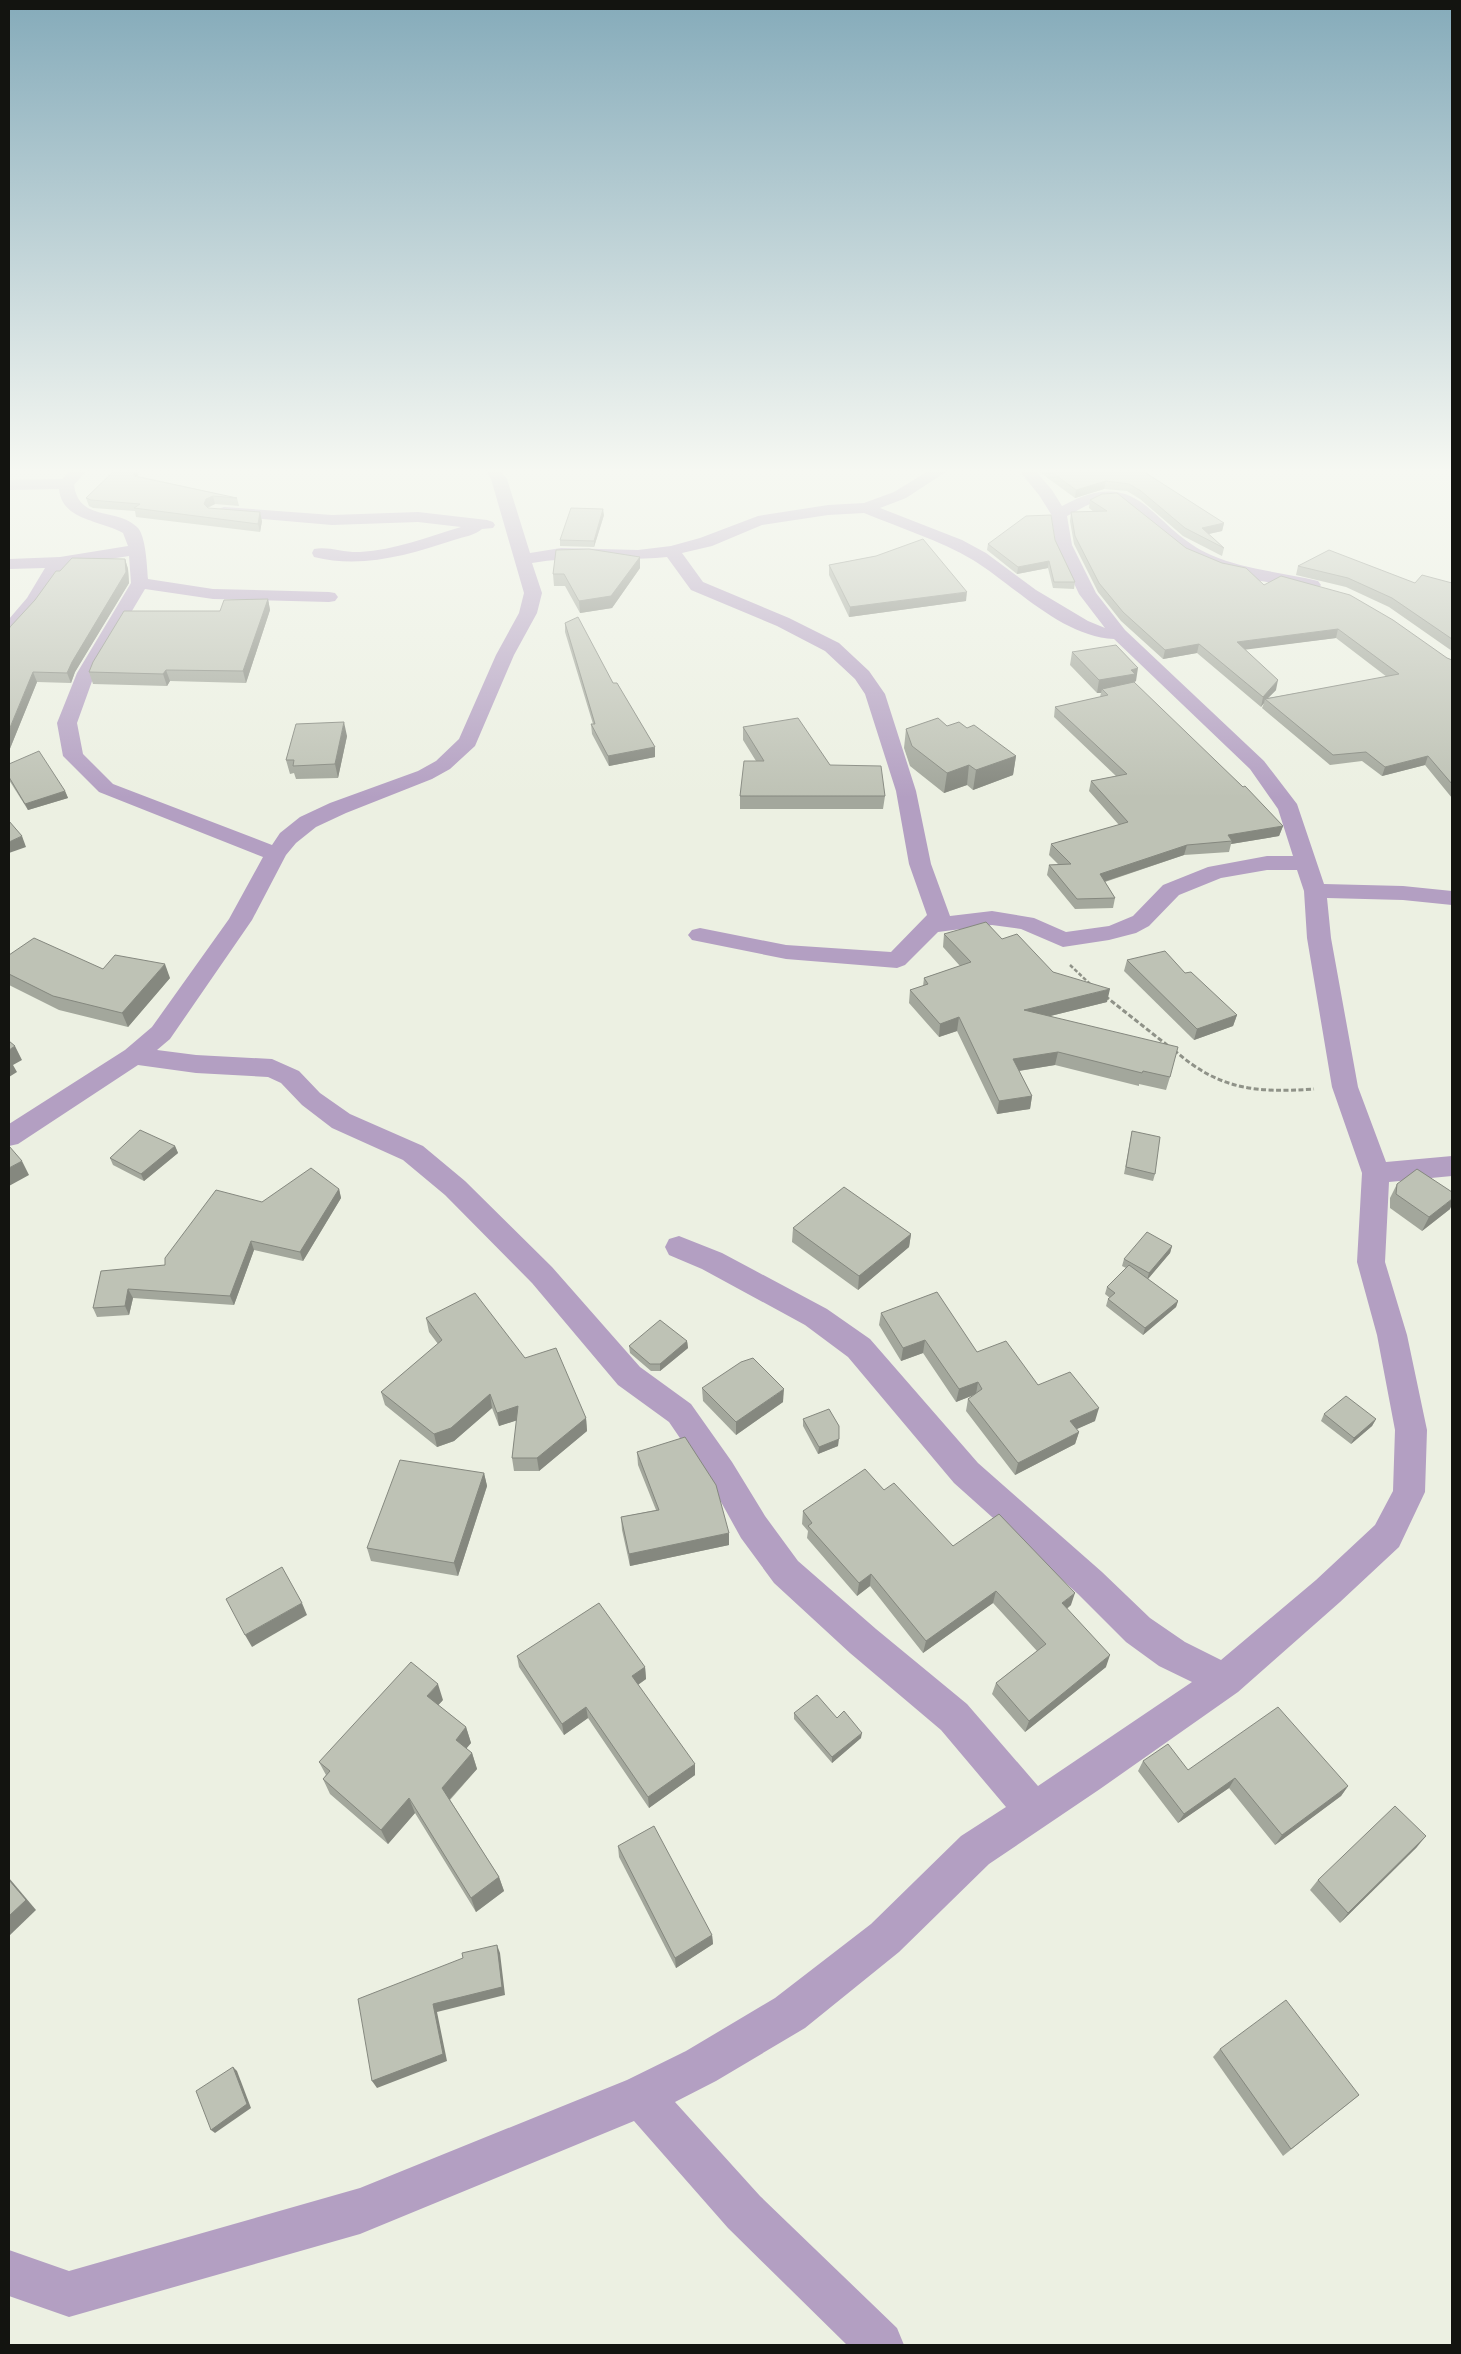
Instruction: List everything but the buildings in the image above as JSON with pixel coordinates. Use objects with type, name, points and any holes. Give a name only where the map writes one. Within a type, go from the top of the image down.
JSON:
[{"type":"street","points":[[9,631],[15,620],[34,602],[44,578]]},
{"type":"street","points":[[140,578],[140,583],[86,673],[67,723],[73,756],[106,788],[276,854]]},
{"type":"street","points":[[9,1137],[134,1056],[161,1033],[240,920],[276,854],[288,838],[308,822],[338,808],[426,776],[443,765],[468,742],[505,655],[528,613],[533,592],[529,578]]},
{"type":"street","points":[[690,578],[696,586],[783,622],[832,647],[862,674],[876,694],[906,791],[920,864],[939,915],[931,926],[897,960],[786,952],[700,934]]},
{"type":"street","points":[[1008,578],[1030,594],[1082,625],[1099,633],[1119,634]]},
{"type":"street","points":[[9,2273],[69,2294],[142,2275],[360,2211],[641,2096],[701,2066],[790,2013],[885,1938],[975,1850],[1034,1812],[1225,1680],[1328,1591],[1387,1536],[1410,1492],[1412,1430],[1392,1335],[1370,1262],[1376,1173],[1345,1087],[1319,938],[1311,877],[1289,809],[1257,765],[1119,634],[1088,594],[1080,578]]},
{"type":"street","points":[[1277,578],[1327,589]]},
{"type":"street","points":[[140,583],[213,594],[329,597]]},
{"type":"street","points":[[931,926],[992,918],[1026,923],[1063,940],[1109,932],[1128,928],[1141,921],[1171,890],[1216,872],[1267,863],[1311,877],[1403,893],[1452,898]]},
{"type":"street","points":[[134,1056],[196,1064],[272,1068],[290,1077],[311,1099],[341,1121],[413,1153],[448,1182],[542,1275],[629,1376],[680,1413],[721,1472],[754,1527],[786,1572],[863,1641],[954,1717],[1034,1812]]},
{"type":"street","points":[[1376,1173],[1452,1166]]},
{"type":"street","points":[[679,1248],[712,1261],[816,1317],[858,1348],[966,1473],[1090,1582],[1138,1630],[1172,1654],[1225,1680]]},
{"type":"street","points":[[641,2096],[744,2212],[880,2345]]},
{"type":"path","points":[[1026,923],[1094,988]]},
{"type":"path","points":[[1102,994],[1203,1073],[1223,1082],[1242,1088],[1290,1091],[1345,1087]]}]
